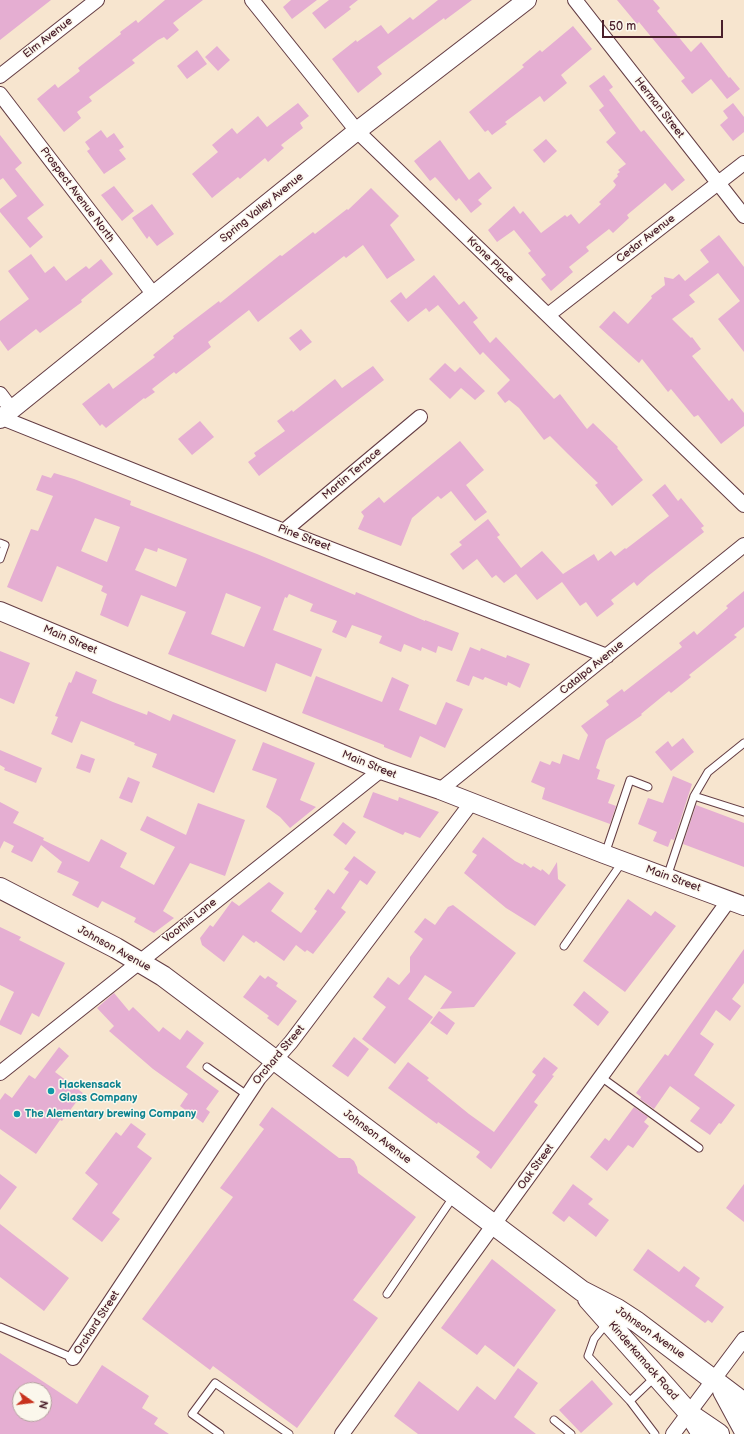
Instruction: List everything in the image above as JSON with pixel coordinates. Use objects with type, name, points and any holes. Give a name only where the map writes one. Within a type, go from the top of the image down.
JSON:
[{"type":"main road","name":"Johnson Avenue","points":[[0,888],[116,948],[163,976],[582,1291],[617,1309],[637,1322],[744,1403]]},
{"type":"main road","name":"Kinderkamack Road","points":[[582,1291],[689,1413],[702,1434]]},
{"type":"main road","points":[[714,1380],[728,1399],[744,1430]]},
{"type":"main road","points":[[689,1413],[719,1434]]},
{"type":"street","name":"Elm Avenue","points":[[0,76],[97,0]]},
{"type":"street","name":"Krone Place","points":[[252,0],[357,131],[744,505]]},
{"type":"street","name":"Spring Valley Avenue","points":[[5,416],[357,131],[527,0]]},
{"type":"street","name":"Herman Street","points":[[575,0],[744,216]]},
{"type":"street","name":"Prospect Avenue North","points":[[0,94],[154,295]]},
{"type":"street","name":"Cedar Avenue","points":[[548,315],[744,163]]},
{"type":"street","points":[[0,394],[5,416]]},
{"type":"street","name":"Pine Street","points":[[5,416],[284,530],[607,656]]},
{"type":"street","name":"Martin Terrace","points":[[284,530],[420,417]]},
{"type":"street","name":"Catalpa Avenue","points":[[440,790],[744,545]]},
{"type":"street","name":"Main Street","points":[[0,611],[381,770],[440,790],[604,854],[737,903]]},
{"type":"street","name":"Voorhis Lane","points":[[0,1073],[381,770]]},
{"type":"street","name":"Orchard Street","points":[[73,1358],[259,1078],[292,1042],[472,802]]},
{"type":"street","name":"Oak Street","points":[[342,1434],[601,1077],[737,903]]},
{"type":"street","points":[[674,1434],[744,1339]]},
{"type":"lane","points":[[0,543],[5,546],[0,559]]},
{"type":"lane","points":[[667,877],[694,796],[708,772],[744,743]]},
{"type":"lane","points":[[604,854],[630,780],[648,786]]},
{"type":"lane","points":[[694,796],[744,812]]},
{"type":"lane","points":[[564,946],[623,861]]},
{"type":"lane","points":[[207,1067],[247,1095]]},
{"type":"lane","points":[[601,1077],[699,1148]]},
{"type":"lane","points":[[387,1294],[454,1196]]},
{"type":"lane","points":[[608,1321],[594,1339],[588,1356],[630,1401],[655,1434]]},
{"type":"lane","points":[[0,1327],[73,1358]]},
{"type":"lane","points":[[630,1401],[656,1376]]},
{"type":"lane","points":[[220,1434],[192,1414],[215,1383],[288,1434]]},
{"type":"lane","points":[[554,1420],[571,1434]]},
{"type":"building","points":[[0,0],[51,0],[0,40]]},
{"type":"building","points":[[165,0],[203,0],[173,23],[179,30],[167,40],[164,37],[158,40],[132,60],[135,63],[89,97],[92,101],[77,112],[81,118],[64,132],[37,99],[55,84],[58,88],[80,71],[78,68],[121,34],[120,32],[136,20],[138,23]]},
{"type":"building","points":[[291,0],[317,0],[292,19],[283,7]]},
{"type":"building","points":[[329,0],[358,0],[349,7],[351,9],[325,29],[312,13]]},
{"type":"building","points":[[438,0],[472,0],[445,20],[444,18],[377,67],[382,74],[358,93],[332,59],[356,40],[357,42],[381,25],[388,34],[410,17],[413,20]]},
{"type":"building","points":[[617,0],[653,0],[660,8],[657,11],[691,52],[701,42],[729,78],[730,77],[740,89],[727,99],[711,79],[692,94],[681,81],[685,78],[639,22],[637,24]]},
{"type":"building","points":[[573,26],[592,49],[561,75],[567,83],[544,102],[540,96],[505,122],[507,124],[492,135],[488,130],[485,132],[469,112],[524,67],[522,65],[540,50],[542,52]]},
{"type":"building","points":[[217,46],[230,60],[218,71],[205,57]]},
{"type":"building","points":[[197,50],[207,64],[187,79],[177,66]]},
{"type":"building","points":[[604,75],[613,87],[609,90],[641,132],[644,130],[685,180],[672,191],[665,183],[627,215],[629,218],[613,233],[609,229],[586,247],[589,251],[569,267],[573,272],[551,291],[541,279],[546,275],[528,253],[531,251],[514,230],[497,242],[488,230],[514,206],[520,214],[523,211],[541,233],[565,215],[567,217],[571,214],[579,224],[601,204],[599,202],[614,188],[616,185],[613,181],[620,172],[618,170],[626,164],[606,142],[616,133],[599,110],[604,106],[589,86]]},
{"type":"building","points":[[298,103],[309,116],[300,123],[303,128],[281,145],[284,148],[268,162],[265,158],[240,179],[238,177],[212,198],[192,174],[218,152],[212,145],[232,128],[237,134],[258,116],[267,127]]},
{"type":"building","points":[[733,103],[744,117],[744,132],[733,141],[720,125],[728,118],[723,111]]},
{"type":"building","points":[[101,130],[107,138],[114,133],[124,147],[119,150],[126,159],[104,174],[87,151],[90,149],[85,142]]},
{"type":"building","points":[[0,135],[22,163],[15,169],[44,205],[27,218],[43,237],[30,248],[0,212],[0,209],[17,196],[3,178],[0,180]]},
{"type":"building","points":[[546,139],[557,151],[544,163],[533,150]]},
{"type":"building","points":[[440,140],[469,180],[479,172],[492,188],[478,200],[482,204],[471,213],[459,198],[456,201],[435,177],[430,181],[414,161]]},
{"type":"building","points":[[114,186],[134,211],[122,221],[101,195]]},
{"type":"building","points":[[371,188],[399,216],[390,225],[415,260],[387,279],[363,245],[346,258],[344,256],[258,322],[249,310],[208,342],[211,347],[176,374],[174,372],[152,389],[155,392],[145,399],[144,398],[106,428],[102,424],[100,426],[82,404],[109,383],[113,389],[155,357],[153,355],[174,338],[173,336],[219,301],[220,303],[280,255],[282,256],[313,232],[315,234],[347,209],[348,210]]},
{"type":"building","points":[[152,204],[174,234],[157,246],[149,236],[147,239],[132,218]]},
{"type":"building","points":[[719,235],[744,267],[744,352],[718,319],[740,301],[718,273],[689,295],[695,302],[672,319],[691,338],[692,337],[701,349],[692,356],[729,401],[732,398],[744,413],[744,426],[721,444],[698,415],[694,417],[671,389],[668,392],[642,359],[639,363],[599,327],[614,311],[628,324],[652,298],[651,296],[665,285],[664,277],[673,279],[679,274],[685,281],[709,262],[700,250]]},
{"type":"building","points":[[31,254],[45,273],[54,266],[66,281],[86,266],[89,269],[101,259],[113,274],[81,300],[82,302],[40,333],[36,329],[8,351],[0,340],[0,321],[29,299],[8,271]]},
{"type":"building","points":[[434,275],[459,305],[464,301],[478,318],[473,322],[490,343],[496,337],[554,399],[560,394],[587,429],[593,423],[618,447],[617,448],[643,480],[612,506],[595,485],[598,483],[550,436],[544,440],[519,408],[509,400],[505,403],[497,393],[510,380],[483,352],[480,355],[438,305],[429,312],[426,308],[408,322],[390,301],[401,292],[406,299]]},
{"type":"building","points":[[301,329],[312,342],[300,351],[289,338]]},
{"type":"building","points":[[445,363],[455,372],[460,367],[485,391],[475,400],[461,388],[450,399],[429,379]]},
{"type":"building","points":[[373,366],[384,380],[259,476],[248,462],[256,456],[254,453],[285,431],[277,421],[292,410],[293,412],[335,379],[342,388]]},
{"type":"building","points":[[200,421],[214,437],[192,455],[178,439]]},
{"type":"building","points":[[460,441],[484,470],[466,485],[487,512],[475,521],[451,491],[441,499],[438,496],[412,518],[401,546],[358,529],[364,516],[361,512],[379,497],[384,503]]},
{"type":"building","points":[[54,473],[74,479],[131,501],[130,505],[257,554],[355,595],[356,592],[425,621],[459,633],[452,651],[438,646],[436,653],[422,647],[421,651],[404,644],[401,652],[379,643],[382,636],[352,625],[346,638],[332,632],[337,621],[310,611],[313,604],[289,594],[287,598],[285,597],[273,630],[322,649],[311,677],[276,663],[266,692],[168,654],[186,612],[141,595],[128,627],[100,615],[107,594],[101,591],[103,586],[57,566],[42,602],[7,587],[31,529],[38,531],[53,496],[36,490],[42,475],[51,478]],"holes":[[[95,518],[120,527],[107,562],[81,551]],[[145,548],[157,552],[158,548],[187,559],[176,587],[135,570]],[[226,593],[261,607],[244,647],[211,634]]]},
{"type":"building","points":[[665,484],[678,501],[681,498],[704,526],[701,528],[704,532],[637,586],[634,582],[611,600],[614,604],[597,617],[586,602],[580,606],[562,582],[537,600],[516,574],[504,583],[496,575],[492,578],[477,559],[463,570],[450,554],[462,545],[459,542],[488,519],[500,535],[497,537],[521,568],[542,551],[563,574],[594,554],[598,561],[611,551],[615,556],[669,516],[652,495]]},
{"type":"building","points":[[744,591],[744,627],[734,635],[737,637],[689,675],[691,677],[671,693],[669,691],[641,714],[642,715],[606,740],[596,768],[600,770],[597,779],[615,785],[608,803],[616,806],[610,824],[542,799],[545,788],[531,782],[540,761],[550,765],[552,761],[560,764],[563,754],[579,760],[588,735],[581,726],[609,705],[606,701],[622,689],[624,692],[682,647],[679,643],[694,631],[697,635],[728,608],[726,606]]},
{"type":"building","points":[[470,647],[480,651],[481,648],[506,658],[507,655],[530,664],[520,688],[508,682],[507,686],[485,677],[483,680],[473,676],[469,686],[456,681]]},
{"type":"building","points":[[0,651],[30,663],[14,704],[0,698]]},
{"type":"building","points":[[76,671],[97,680],[92,693],[147,715],[148,711],[170,721],[173,714],[236,740],[214,793],[152,767],[157,754],[134,745],[135,743],[81,721],[72,743],[51,734],[58,717],[55,716],[69,682],[71,683]]},
{"type":"building","points":[[316,676],[382,702],[392,677],[409,685],[399,710],[436,725],[446,702],[463,709],[445,748],[420,736],[411,758],[384,747],[384,745],[302,713]]},
{"type":"building","points":[[683,738],[694,752],[671,771],[655,752],[668,741],[672,747]]},
{"type":"building","points":[[263,742],[315,763],[300,800],[316,807],[290,828],[280,817],[266,807],[277,779],[252,770]]},
{"type":"building","points":[[0,750],[42,768],[36,783],[4,770],[5,768],[0,765]]},
{"type":"building","points":[[81,754],[95,759],[90,773],[76,768]]},
{"type":"building","points":[[673,776],[692,784],[674,840],[671,839],[668,847],[653,841],[657,832],[638,824],[648,798],[663,803]]},
{"type":"building","points":[[128,777],[140,782],[132,803],[119,798]]},
{"type":"building","points":[[373,792],[398,801],[399,797],[439,812],[420,838],[405,832],[403,835],[363,817]]},
{"type":"building","points":[[0,802],[19,812],[13,823],[44,838],[43,840],[89,862],[101,839],[127,853],[120,867],[154,885],[175,847],[140,830],[147,816],[186,835],[198,803],[245,820],[225,876],[190,863],[163,911],[174,918],[154,933],[134,922],[136,918],[102,901],[98,908],[72,895],[79,882],[57,872],[62,862],[41,845],[32,862],[11,852],[14,846],[4,841],[0,849]]},
{"type":"building","points":[[696,805],[744,823],[744,867],[683,844]]},
{"type":"building","points":[[343,822],[356,832],[346,845],[333,835]]},
{"type":"building","points":[[483,837],[515,861],[523,865],[524,863],[531,868],[533,866],[541,871],[542,869],[549,875],[557,862],[558,879],[566,885],[535,926],[506,908],[464,873],[477,855],[472,852]]},
{"type":"building","points":[[354,856],[376,872],[367,885],[360,880],[341,908],[346,912],[313,954],[307,950],[305,952],[296,945],[284,961],[256,941],[254,943],[243,935],[224,962],[202,945],[200,938],[210,925],[213,927],[232,901],[239,906],[269,882],[284,893],[271,911],[301,933],[317,911],[314,909],[328,889],[334,894],[349,872],[344,869]]},
{"type":"building","points":[[628,899],[651,916],[655,911],[676,926],[625,992],[583,961]]},
{"type":"building","points":[[453,905],[516,953],[474,1007],[440,1009],[452,992],[425,975],[408,999],[433,1017],[395,1064],[362,1039],[386,1007],[373,997],[388,977],[399,985],[410,972],[410,957],[423,939],[414,932],[425,918],[435,925],[448,907]]},
{"type":"building","points":[[0,927],[21,937],[19,940],[65,963],[39,1017],[32,1013],[21,1035],[0,1025],[0,1021],[14,992],[0,985]]},
{"type":"building","points":[[744,949],[744,983],[732,999],[741,1006],[730,1021],[716,1010],[700,1034],[714,1044],[694,1075],[735,1105],[721,1124],[719,1123],[710,1135],[690,1121],[700,1108],[670,1086],[654,1109],[640,1099],[641,1097],[636,1093],[665,1054],[668,1056]]},
{"type":"building","points":[[260,975],[265,979],[268,976],[278,983],[276,986],[297,1001],[278,1026],[267,1018],[269,1016],[243,997]]},
{"type":"building","points":[[584,991],[609,1012],[598,1026],[573,1005]]},
{"type":"building","points":[[114,993],[129,1011],[133,1007],[159,1032],[163,1027],[180,1040],[187,1030],[204,1043],[186,1067],[219,1091],[206,1109],[210,1112],[203,1123],[180,1106],[188,1094],[153,1069],[109,1031],[114,1026],[97,1008]]},
{"type":"building","points":[[439,1011],[455,1023],[447,1035],[430,1023]]},
{"type":"building","points":[[354,1037],[369,1049],[348,1077],[332,1066]]},
{"type":"building","points":[[59,1047],[69,1056],[55,1072],[83,1093],[62,1121],[60,1120],[36,1154],[0,1129],[0,1100],[5,1093],[12,1098],[29,1075],[35,1079]]},
{"type":"building","points":[[544,1057],[558,1068],[552,1075],[554,1076],[534,1102],[538,1105],[491,1169],[476,1157],[480,1152],[438,1122],[437,1124],[388,1088],[408,1062],[429,1078],[427,1080],[494,1132],[536,1075],[532,1072]]},
{"type":"building","points":[[272,1107],[339,1158],[350,1158],[354,1161],[358,1173],[416,1217],[353,1300],[378,1318],[297,1428],[213,1366],[210,1370],[142,1319],[233,1197],[220,1188],[264,1129],[259,1125]]},
{"type":"building","points":[[634,1107],[648,1117],[644,1122],[649,1126],[633,1148],[628,1145],[607,1171],[590,1157],[605,1138],[609,1141]]},
{"type":"building","points":[[131,1123],[146,1134],[137,1147],[152,1158],[112,1213],[120,1219],[102,1242],[72,1219],[98,1184],[85,1173],[116,1132],[121,1136]]},
{"type":"building","points":[[0,1174],[17,1187],[0,1210]]},
{"type":"building","points":[[573,1184],[593,1199],[588,1204],[609,1220],[596,1237],[569,1216],[564,1222],[552,1213]]},
{"type":"building","points":[[744,1184],[744,1222],[726,1208]]},
{"type":"building","points":[[0,1224],[69,1278],[44,1311],[0,1277]]},
{"type":"building","points":[[648,1249],[679,1272],[684,1266],[700,1278],[695,1286],[724,1307],[712,1323],[708,1320],[705,1323],[633,1270]]},
{"type":"building","points":[[492,1259],[556,1310],[514,1367],[485,1345],[477,1355],[441,1328]]},
{"type":"building","points":[[0,1353],[44,1382],[12,1382],[12,1422],[52,1422],[52,1387],[77,1404],[102,1365],[149,1396],[142,1408],[158,1418],[154,1424],[169,1434],[0,1434]]},
{"type":"building","points":[[518,1368],[538,1383],[514,1417],[536,1434],[418,1434],[394,1416],[419,1381],[458,1411],[477,1386],[495,1400]]},
{"type":"building","points":[[592,1380],[613,1404],[581,1433],[559,1410]]},
{"type":"place","name":"Hackensack Glass Company","points":[[51,1091]]},
{"type":"place","name":"The Alementary brewing Company","points":[[17,1114]]}]
